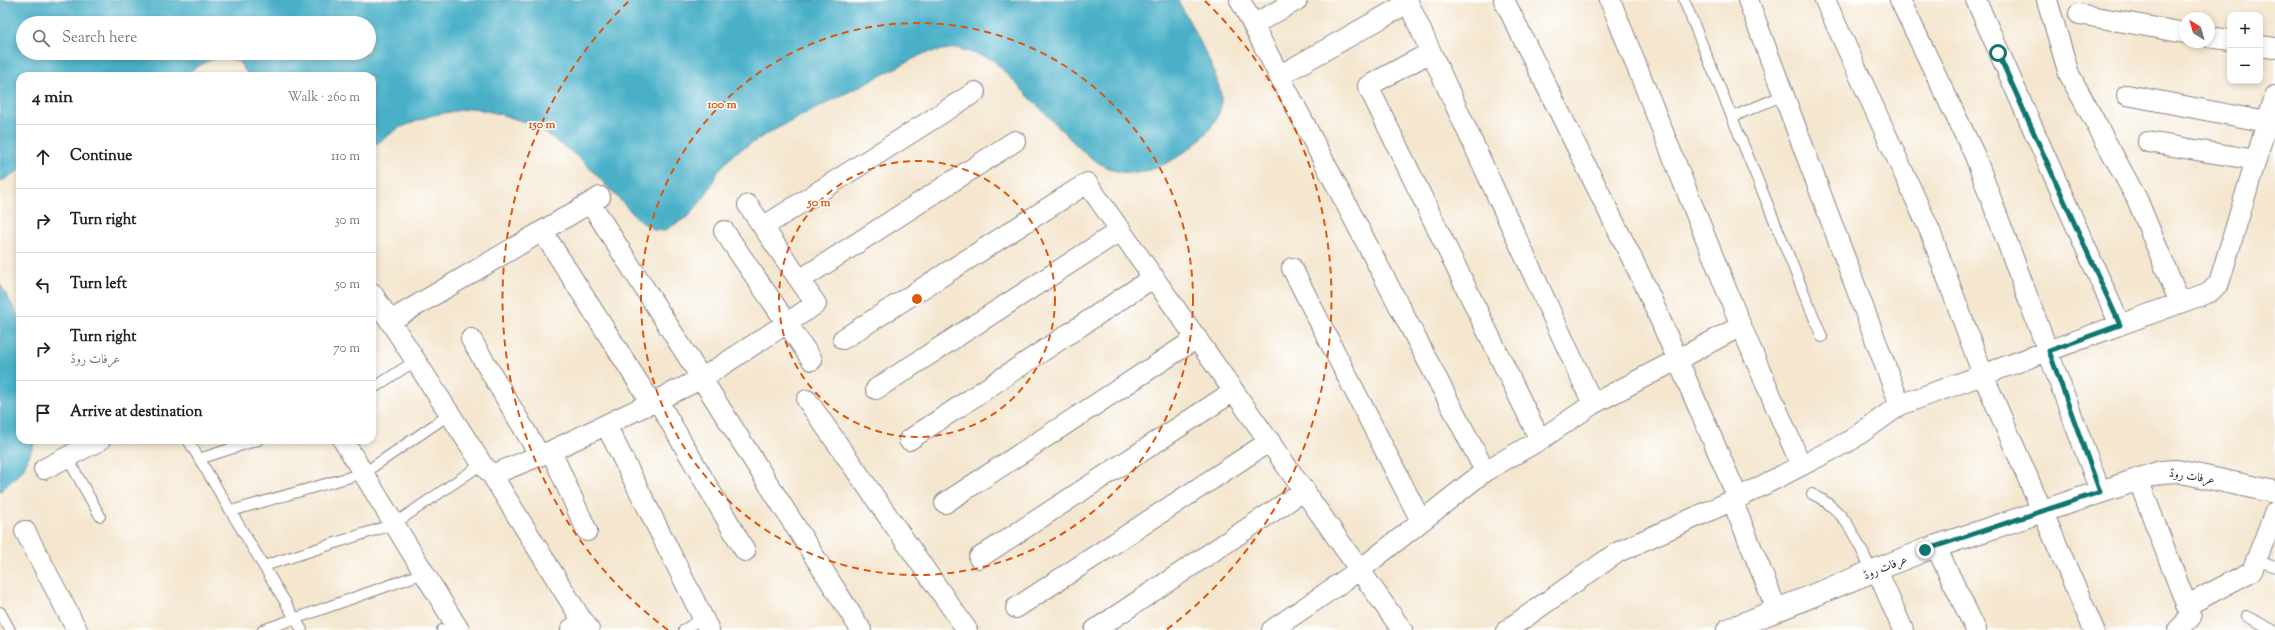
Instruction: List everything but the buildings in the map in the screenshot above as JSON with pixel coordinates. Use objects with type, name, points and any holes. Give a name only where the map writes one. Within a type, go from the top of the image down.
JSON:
[{"type":"street","points":[[1240,0],[1485,471]]},
{"type":"street","points":[[1253,25],[1297,0]]},
{"type":"street","points":[[1504,0],[1645,285],[1735,499],[1777,610]]},
{"type":"street","points":[[1610,0],[1742,326],[1801,465]]},
{"type":"street","points":[[1748,0],[1900,405]]},
{"type":"street","points":[[1825,0],[1930,231],[1983,375],[2094,630]]},
{"type":"street","points":[[1900,0],[1975,156],[2049,351],[2100,492]]},
{"type":"street","points":[[1976,0],[2120,325]]},
{"type":"street","points":[[2047,0],[2069,74],[2137,200],[2180,303]]},
{"type":"street","points":[[1279,76],[1408,2],[1593,404]]},
{"type":"street","points":[[2079,14],[2179,32]]},
{"type":"street","points":[[2215,38],[2227,40]]},
{"type":"street","points":[[2263,46],[2275,48]]},
{"type":"street","points":[[1431,52],[1368,86],[1540,440]]},
{"type":"street","points":[[763,227],[975,92]]},
{"type":"street","points":[[2128,95],[2267,122]]},
{"type":"street","points":[[1507,630],[1618,552],[1735,499],[1851,440],[1900,405],[2210,292],[2219,283],[2264,154],[2267,122],[2275,96]]},
{"type":"street","points":[[800,280],[1015,141]]},
{"type":"street","points":[[2148,142],[2264,154]]},
{"type":"street","points":[[843,338],[1087,183],[1305,490],[1402,630]]},
{"type":"street","points":[[581,627],[487,470],[415,361],[379,310],[543,232],[595,200],[701,379],[861,630]]},
{"type":"street","points":[[487,470],[546,453],[655,403],[701,379],[816,304],[748,205]]},
{"type":"street","points":[[876,389],[1121,230]]},
{"type":"street","points":[[724,231],[812,360]]},
{"type":"street","points":[[543,232],[655,403],[745,551]]},
{"type":"street","points":[[1292,268],[1421,522]]},
{"type":"street","points":[[909,440],[1154,277]]},
{"type":"street","points":[[1272,630],[1360,569],[1485,471],[1540,440],[1593,404],[1677,362],[1742,326]]},
{"type":"street","points":[[944,503],[1197,338]]},
{"type":"street","points":[[471,339],[546,453],[587,531]]},
{"type":"street","points":[[979,558],[1234,391]]},
{"type":"street","points":[[807,400],[967,630]]},
{"type":"street","points":[[606,425],[705,624]]},
{"type":"street","points":[[1016,608],[1270,441]]},
{"type":"street","points":[[44,469],[92,444]]},
{"type":"street","points":[[346,444],[424,573],[453,628]]},
{"type":"street","name":"عرفات روڈ","points":[[1728,630],[1936,547],[2160,472],[2177,471],[2275,492]]},
{"type":"street","points":[[2138,479],[2191,617],[2178,630]]},
{"type":"street","points":[[1095,630],[1305,490]]},
{"type":"street","points":[[2186,606],[2252,571],[2275,512]]},
{"type":"street","points":[[25,531],[77,630]]},
{"type":"street","points":[[1936,547],[1976,630]]},
{"type":"street","points":[[1874,571],[1903,630]]},
{"type":"lane","points":[[1684,0],[1822,337]]},
{"type":"lane","points":[[1732,117],[1784,95]]},
{"type":"lane","points":[[376,386],[415,361]]},
{"type":"lane","points":[[231,511],[364,473],[450,414]]},
{"type":"lane","points":[[190,444],[302,630]]},
{"type":"lane","points":[[199,459],[246,444]]},
{"type":"lane","points":[[67,457],[100,516]]},
{"type":"lane","points":[[264,566],[394,524],[487,470]]},
{"type":"lane","points":[[1812,494],[1827,501],[1840,513],[1851,528],[1874,571]]},
{"type":"lane","points":[[2257,560],[2275,567]]},
{"type":"lane","points":[[263,630],[424,573]]},
{"type":"lane","points":[[0,612],[10,630]]},
{"type":"lane","points":[[2246,616],[2274,630]]},
{"type":"lane","points":[[684,630],[705,624]]},
{"type":"water","points":[[0,0],[1178,0],[1210,62],[1221,97],[1220,109],[1215,121],[1195,144],[1182,154],[1156,168],[1140,172],[1121,172],[1106,167],[1083,152],[992,59],[956,48],[925,53],[776,129],[735,153],[719,170],[706,195],[689,216],[664,231],[654,230],[640,221],[583,161],[536,126],[500,114],[473,108],[433,115],[399,128],[376,144],[376,72],[246,72],[238,61],[235,60],[376,60],[376,16],[16,16],[16,60],[211,60],[188,72],[16,72],[16,172],[0,182]]},
{"type":"water","points":[[0,284],[16,312],[16,444],[34,444],[23,470],[0,492]]},
{"type":"route","points":[[1925,550],[2100,492],[2049,351],[2120,325],[1998,53]]}]
